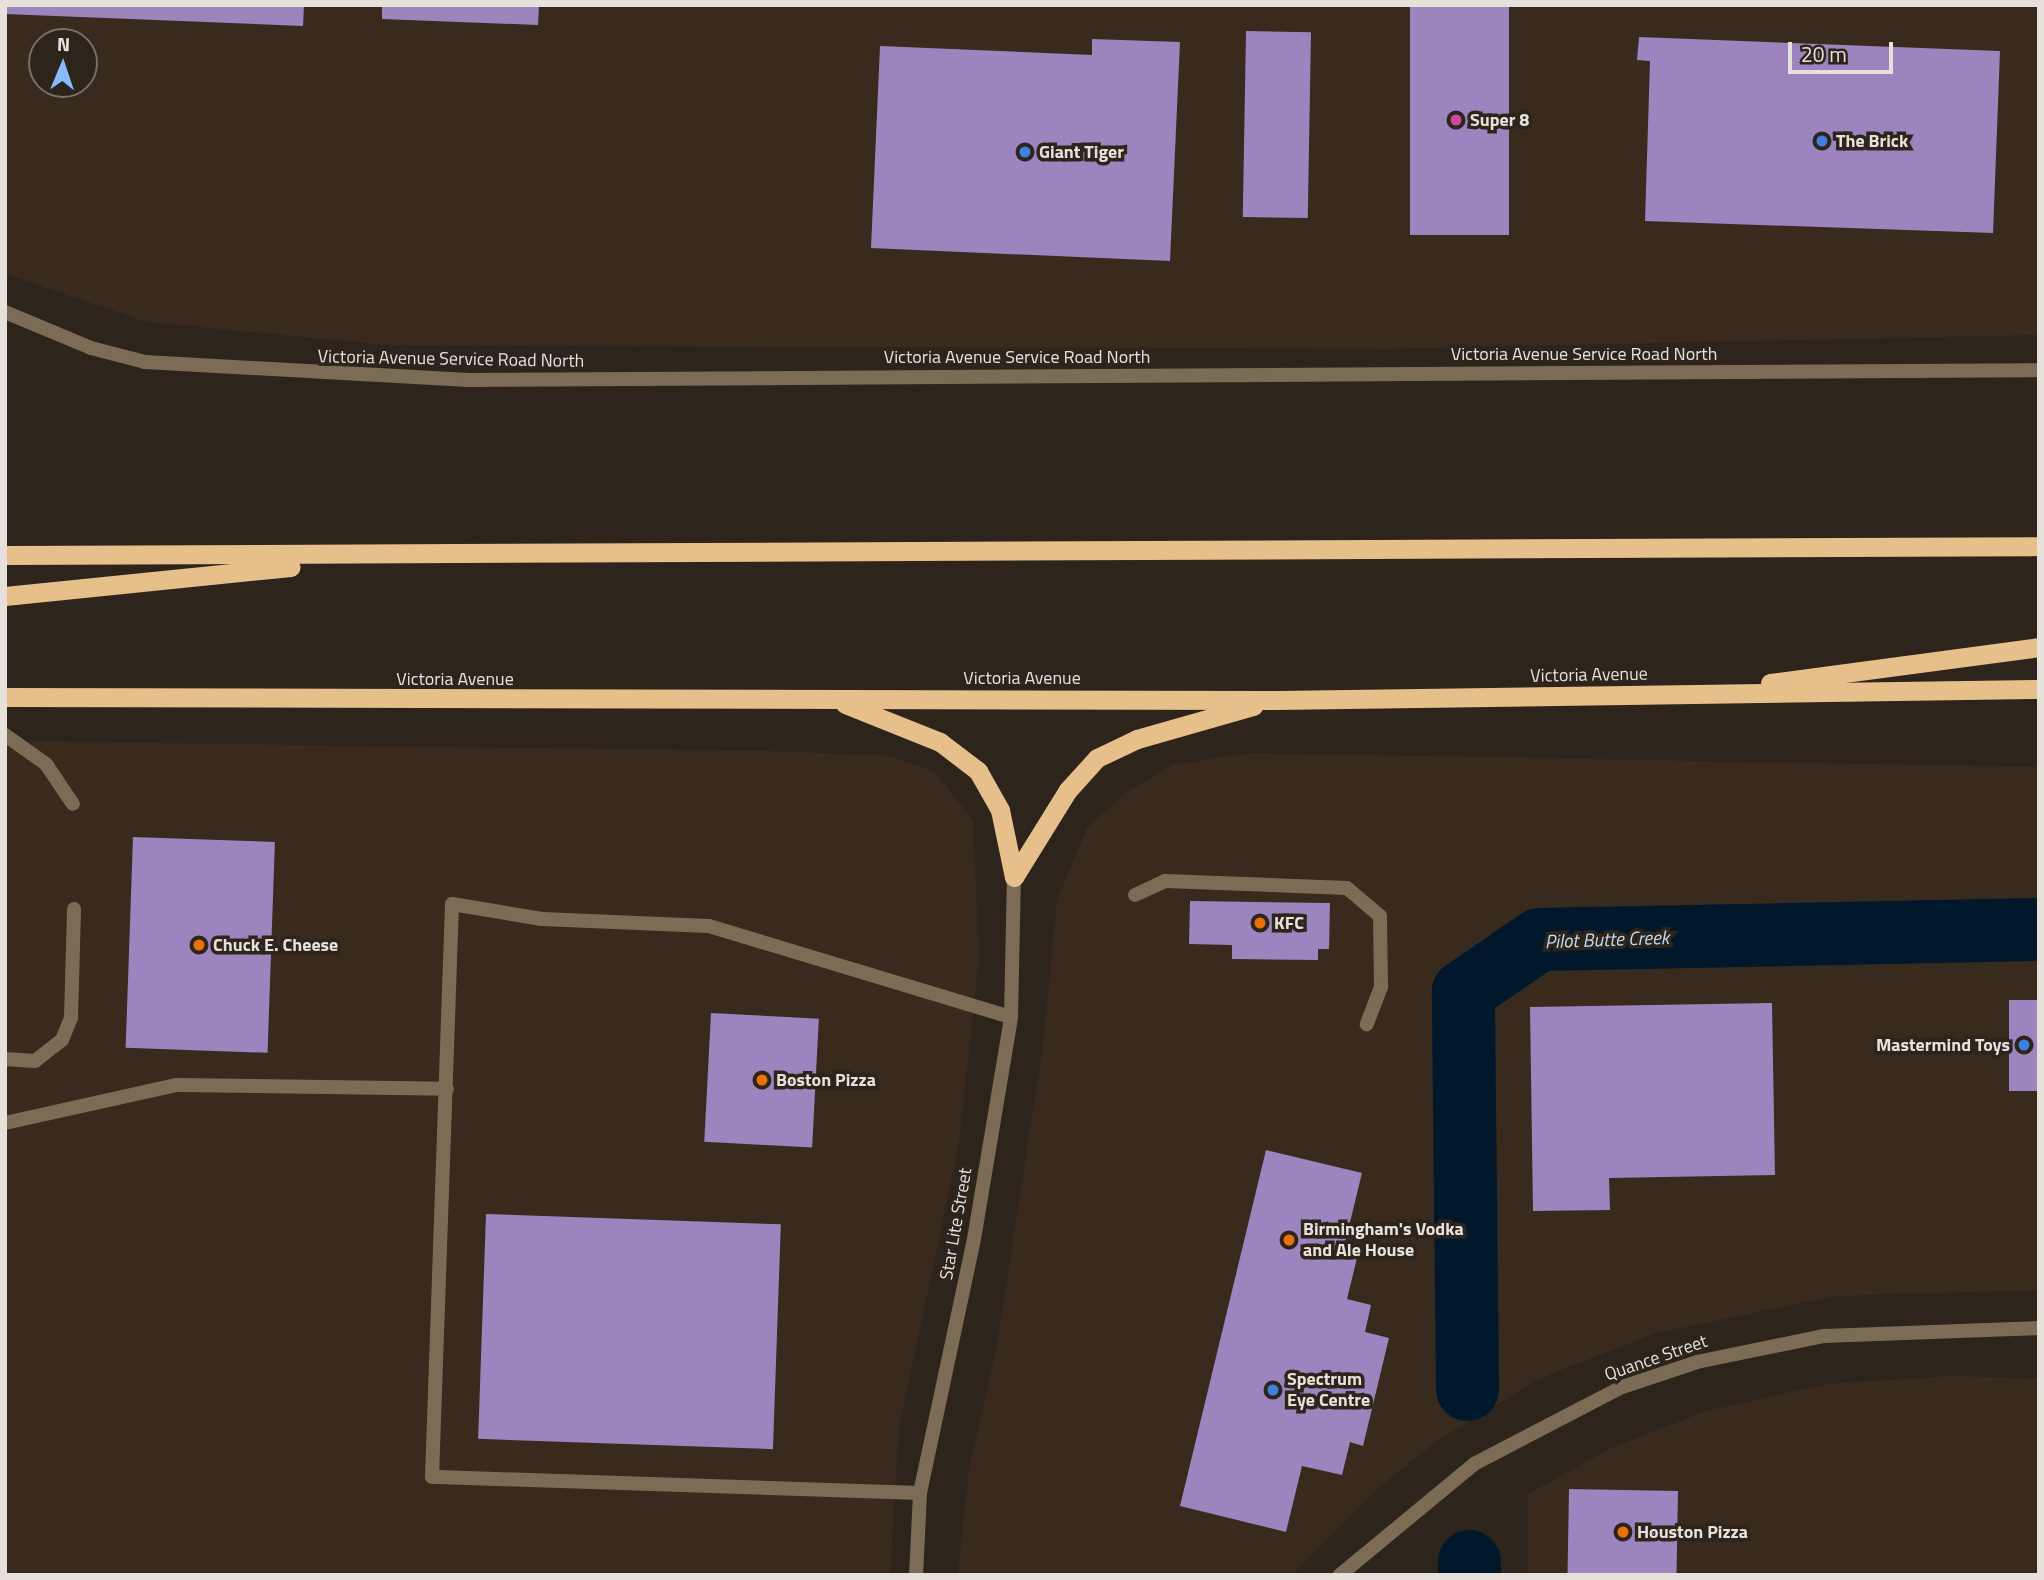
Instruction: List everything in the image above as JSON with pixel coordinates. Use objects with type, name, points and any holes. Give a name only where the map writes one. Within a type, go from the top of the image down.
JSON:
[{"type":"highway","points":[[5,555],[389,557],[2039,546]]},
{"type":"highway","points":[[5,596],[389,557]]},
{"type":"highway","points":[[1682,694],[2039,647]]},
{"type":"highway","name":"Victoria Avenue","points":[[5,697],[1276,700],[2039,689]]},
{"type":"highway","points":[[834,699],[940,742],[978,771],[1000,810],[1014,877]]},
{"type":"highway","points":[[1014,877],[1068,790],[1097,758],[1137,739],[1276,700]]},
{"type":"street","name":"Victoria Avenue Service Road North","points":[[5,313],[91,348],[145,362],[454,380],[2039,370]]},
{"type":"street","points":[[5,735],[46,764],[73,804]]},
{"type":"street","name":"Star Lite Street","points":[[916,1575],[920,1493],[974,1239],[1011,1017],[1014,877]]},
{"type":"street","points":[[1135,895],[1165,881],[1346,888],[1380,916],[1381,987],[1367,1024]]},
{"type":"street","points":[[920,1493],[432,1477],[452,904],[542,919],[709,926],[1011,1017]]},
{"type":"street","points":[[5,1059],[35,1060],[62,1040],[71,1018],[74,909]]},
{"type":"street","points":[[5,1123],[177,1085],[447,1089]]},
{"type":"street","name":"Quance Street","points":[[1340,1575],[1474,1464],[1622,1387],[1697,1362],[1824,1336],[2039,1328]]},
{"type":"shaded area","points":[[5,5],[2039,5],[2039,335],[1385,349],[386,345],[147,322],[5,274]]},
{"type":"shaded area","points":[[5,741],[766,751],[884,755],[934,771],[973,820],[979,957],[959,1144],[899,1428],[890,1575],[5,1575]]},
{"type":"shaded area","points":[[1252,753],[2039,767],[2039,1290],[1837,1296],[1656,1333],[1541,1378],[1437,1441],[1378,1488],[1292,1575],[958,1575],[969,1469],[997,1346],[1043,1044],[1057,900],[1087,828],[1124,794],[1174,764]]},
{"type":"shaded area","points":[[1950,1376],[2039,1378],[2039,1575],[1528,1575],[1528,1494],[1611,1448],[1706,1411],[1826,1384]]},
{"type":"building","points":[[5,5],[304,5],[303,26],[5,14]]},
{"type":"building","points":[[382,5],[539,5],[538,25],[382,19]]},
{"type":"building","name":"Super 8","points":[[1410,5],[1509,5],[1509,235],[1410,235]]},
{"type":"building","points":[[1246,31],[1311,32],[1308,218],[1243,217]]},
{"type":"building","name":"The Brick","points":[[1639,37],[2000,51],[1993,233],[1645,221],[1650,61],[1637,60]]},
{"type":"building","name":"Giant Tiger","points":[[1092,39],[1180,42],[1170,261],[871,248],[880,46],[1092,55]]},
{"type":"building","name":"Chuck E. Cheese","points":[[133,837],[275,842],[268,1053],[126,1048]]},
{"type":"building","name":"KFC","points":[[1190,901],[1330,903],[1329,949],[1318,949],[1318,960],[1232,959],[1232,945],[1189,944]]},
{"type":"building","name":"Mastermind Toys","points":[[2009,1000],[2039,1000],[2039,1091],[2009,1091]]},
{"type":"building","points":[[1772,1003],[1775,1175],[1609,1178],[1610,1210],[1533,1211],[1530,1007]]},
{"type":"building","name":"Boston Pizza","points":[[711,1013],[819,1019],[812,1147],[704,1142]]},
{"type":"building","points":[[1266,1150],[1362,1173],[1342,1255],[1357,1258],[1347,1299],[1371,1305],[1365,1332],[1389,1338],[1363,1446],[1350,1442],[1342,1475],[1302,1466],[1286,1532],[1180,1506]]},
{"type":"building","points":[[486,1214],[781,1224],[773,1449],[478,1439]]},
{"type":"building","name":"Houston Pizza","points":[[1569,1489],[1678,1491],[1677,1575],[1567,1575]]},
{"type":"waterway","name":"Pilot Butte Creek","points":[[1467,1389],[1463,991],[1539,939],[2039,929]]},
{"type":"waterway","name":"Pilot Butte Creek","points":[[1469,1561],[1469,1575]]},
{"type":"place","name":"Super 8","points":[[1456,120]]},
{"type":"place","name":"The Brick","points":[[1822,141]]},
{"type":"place","name":"Giant Tiger","points":[[1025,152]]},
{"type":"place","name":"KFC","points":[[1260,923]]},
{"type":"place","name":"Chuck E. Cheese","points":[[199,945]]},
{"type":"place","name":"Mastermind Toys","points":[[2024,1045]]},
{"type":"place","name":"Boston Pizza","points":[[762,1080]]},
{"type":"place","name":"Birmingham's Vodka and Ale House","points":[[1289,1240]]},
{"type":"place","name":"Spectrum Eye Centre","points":[[1273,1390]]},
{"type":"place","name":"Houston Pizza","points":[[1623,1532]]}]
